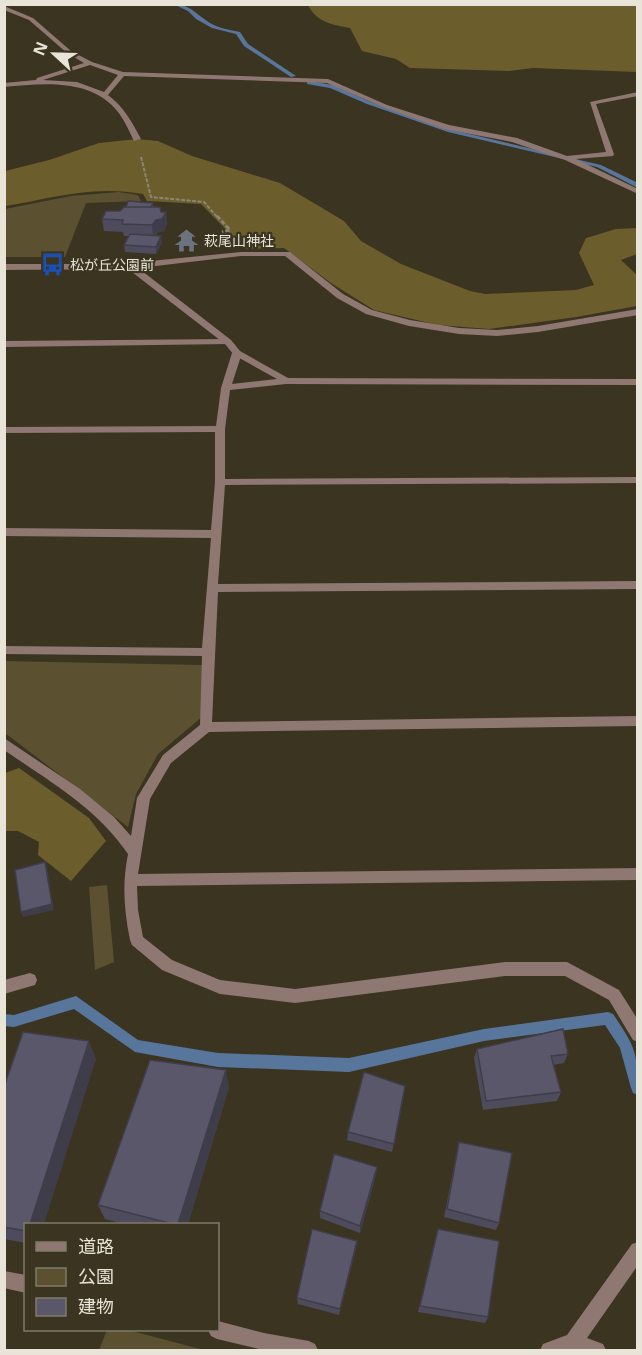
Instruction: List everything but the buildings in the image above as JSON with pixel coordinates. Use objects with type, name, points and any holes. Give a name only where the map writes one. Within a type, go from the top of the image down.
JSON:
[{"type":"street","points":[[4,8],[31,19],[69,52],[90,63],[122,74],[328,81],[385,106],[447,127],[514,140],[566,158],[638,192]]},
{"type":"street","points":[[29,82],[90,63]]},
{"type":"street","points":[[104,96],[122,74]]},
{"type":"street","points":[[4,85],[39,81],[81,86],[112,100],[126,117],[136,139]]},
{"type":"street","points":[[566,158],[610,154],[592,103],[638,94]]},
{"type":"street","points":[[4,267],[130,266],[242,254],[287,254],[340,296],[369,312],[409,323],[459,331],[497,333],[538,329],[638,312]]},
{"type":"street","points":[[130,266],[228,342],[237,353],[286,381]]},
{"type":"street","points":[[4,344],[228,342]]},
{"type":"street","points":[[206,727],[208,651],[220,482],[220,429],[226,388],[237,353]]},
{"type":"street","points":[[226,388],[286,381],[638,382]]},
{"type":"street","points":[[4,429],[220,429]]},
{"type":"street","points":[[220,482],[638,480]]},
{"type":"street","points":[[4,532],[215,534]]},
{"type":"street","points":[[213,588],[638,585]]},
{"type":"street","points":[[4,650],[208,651]]},
{"type":"street","points":[[638,721],[206,727],[167,759],[144,798],[130,880],[131,910],[137,940],[166,965],[220,987],[295,996],[505,969],[567,969],[614,995],[638,1035]]},
{"type":"street","points":[[4,743],[100,812],[127,841],[135,855]]},
{"type":"street","points":[[130,880],[638,874]]},
{"type":"street","points":[[4,987],[30,980]]},
{"type":"street","points":[[549,1350],[573,1342],[638,1250]]},
{"type":"street","points":[[4,1279],[24,1284]]},
{"type":"street","points":[[219,1329],[264,1342],[309,1350]]},
{"type":"street","points":[[573,1342],[597,1350]]},
{"type":"path","points":[[136,139],[151,197],[204,202],[230,230],[222,232]]},
{"type":"green space","points":[[119,192],[138,195],[141,201],[86,203],[65,257],[5,257],[5,209],[71,196]]},
{"type":"green space","points":[[4,661],[203,665],[202,717],[158,754],[136,794],[128,827],[5,733]]},
{"type":"green space","points":[[107,885],[114,962],[95,970],[89,887]]},
{"type":"green space","points":[[107,1331],[132,1331],[204,1350],[99,1350]]},
{"type":"shaded area","points":[[308,5],[637,5],[637,72],[533,68],[509,71],[410,68],[396,59],[362,51],[350,28],[320,19]]},
{"type":"shaded area","points":[[137,139],[158,141],[192,156],[280,183],[344,221],[361,241],[401,264],[470,291],[485,294],[576,290],[594,285],[579,253],[586,238],[616,229],[637,228],[637,254],[621,260],[637,275],[637,306],[489,329],[438,325],[374,310],[331,283],[284,248],[245,249],[201,204],[147,201],[143,194],[107,191],[73,194],[5,206],[5,171],[49,160],[99,143]]},
{"type":"shaded area","points":[[19,768],[89,818],[106,841],[71,881],[38,855],[39,842],[18,831],[5,831],[5,773]]},
{"type":"waterway","points":[[175,4],[190,10],[198,18],[214,27],[238,33],[246,45],[293,76]]},
{"type":"waterway","points":[[309,83],[331,86],[369,103],[450,131],[599,166],[638,186]]},
{"type":"waterway","points":[[4,1020],[14,1021],[76,1002],[135,1046],[218,1060],[349,1065],[484,1035],[608,1018],[626,1045],[638,1088]]},
{"type":"place","name":"萩尾山神社","points":[[186,240]]},
{"type":"place","name":"松が丘公園前","points":[[52,264]]}]
